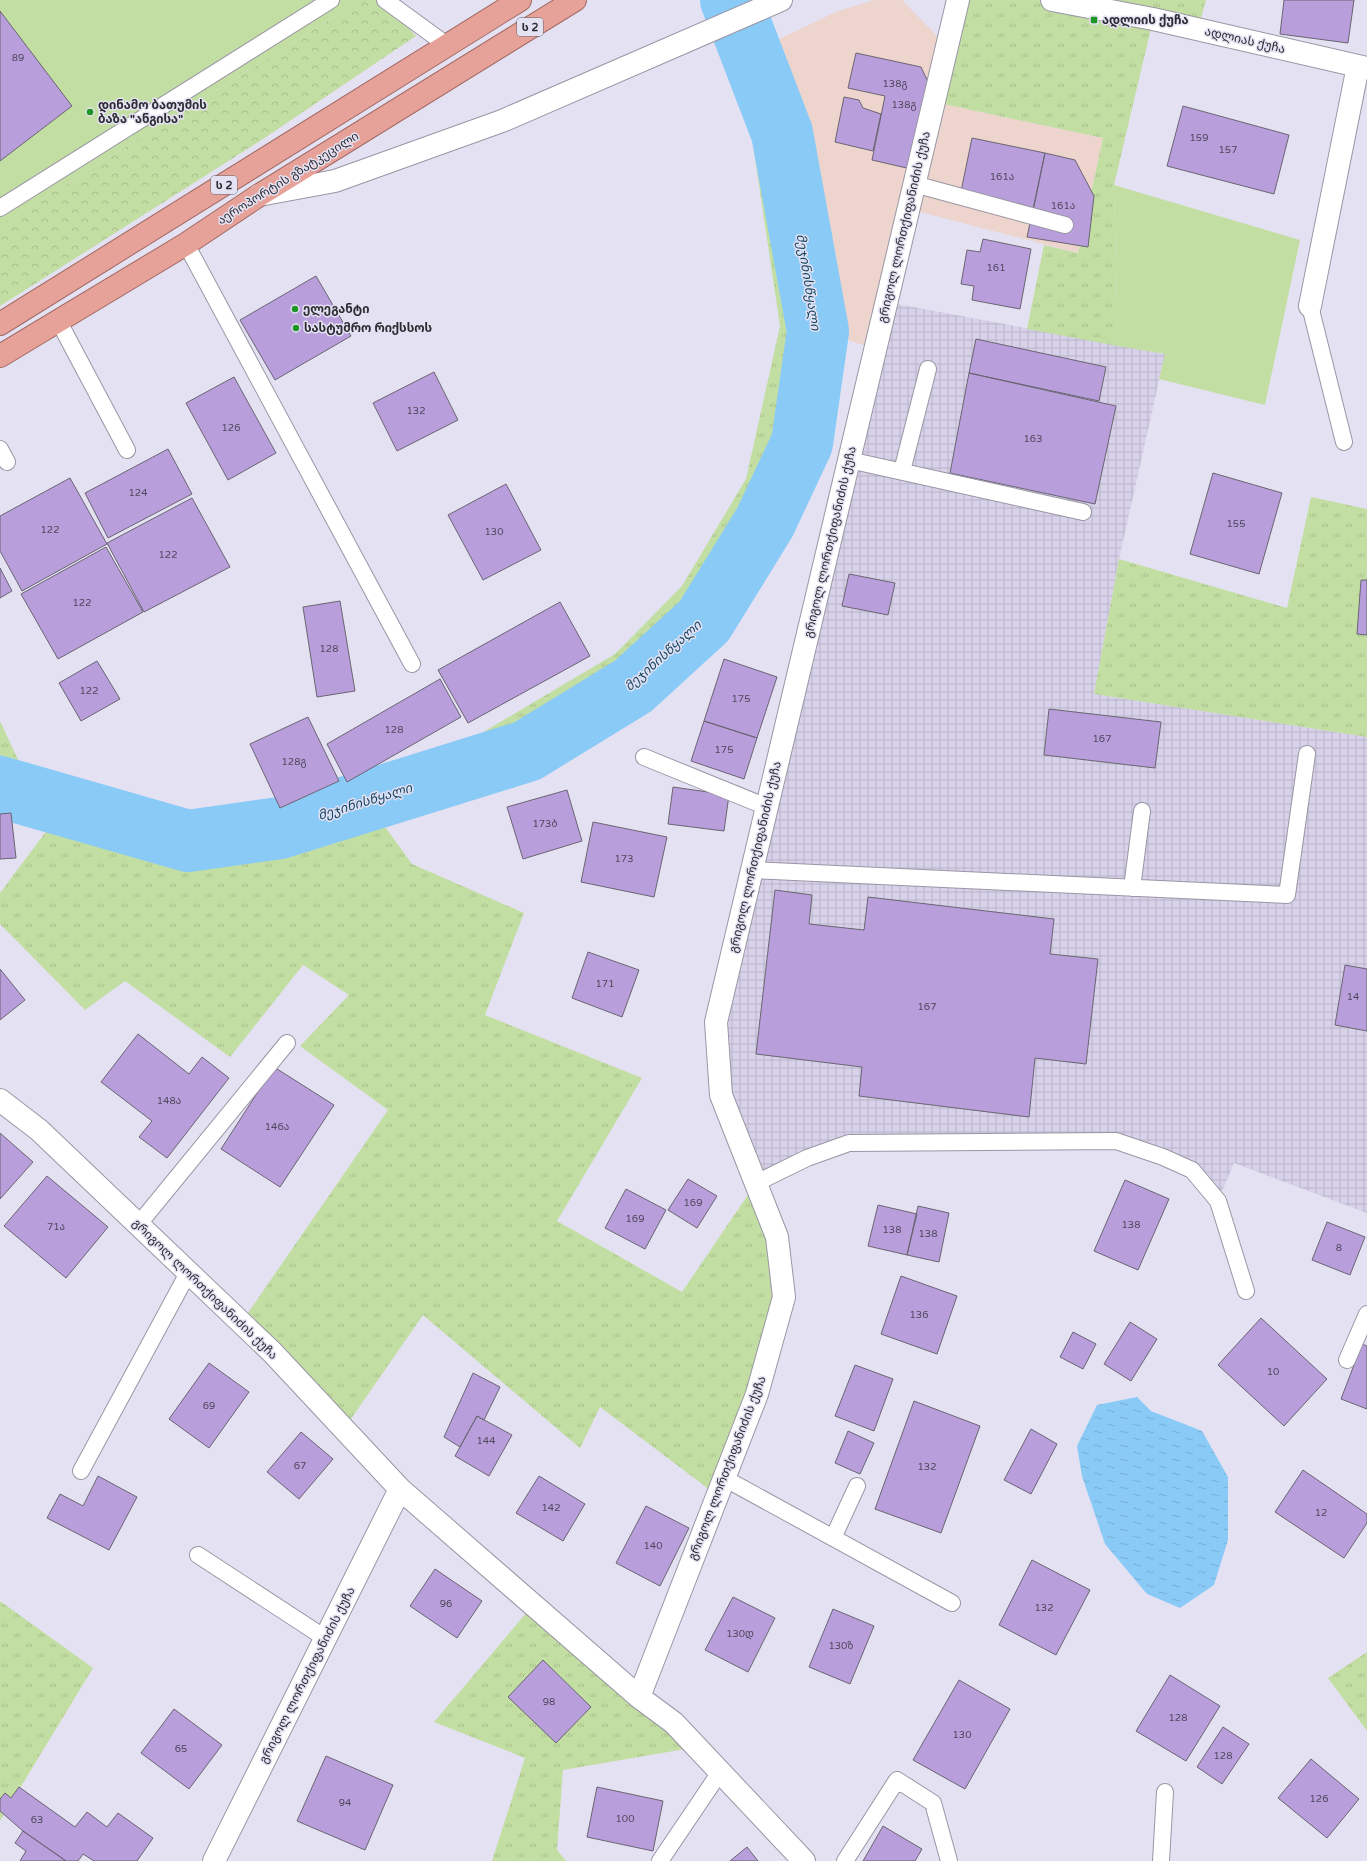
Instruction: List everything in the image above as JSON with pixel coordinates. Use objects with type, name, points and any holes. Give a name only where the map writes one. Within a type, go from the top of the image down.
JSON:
[{"type":"highway","name":"ს 2","points":[[0,324],[520,0]]},
{"type":"highway","name":"აეროპორტის გზატკეცილი","points":[[0,356],[186,244],[258,196],[575,0]]},
{"type":"street","points":[[258,196],[335,181],[386,164],[502,121],[781,0]]},
{"type":"street","name":"გრიგოლ ლორთქიფანიძის ქუჩა","points":[[639,1697],[757,1394],[784,1297],[777,1237],[722,1095],[716,1022],[958,0]]},
{"type":"street","name":"ადლიას ქუჩა","points":[[1052,0],[1153,19],[1362,67]]},
{"type":"street","points":[[1310,306],[1362,67]]},
{"type":"street","name":"გრიგოლ ლორთქიფანიძის ქუჩა","points":[[0,1100],[39,1130],[272,1352],[400,1489],[639,1697],[674,1723],[804,1861]]},
{"type":"street","name":"გრიგოლ ლორთქიფანიძის ქუჩა","points":[[214,1861],[400,1489]]},
{"type":"lane","points":[[0,208],[331,0]]},
{"type":"lane","points":[[385,0],[448,46]]},
{"type":"lane","points":[[914,184],[1065,225]]},
{"type":"lane","points":[[186,244],[412,664]]},
{"type":"lane","points":[[1310,306],[1344,442]]},
{"type":"lane","points":[[58,320],[127,450]]},
{"type":"lane","points":[[902,471],[928,369]]},
{"type":"lane","points":[[849,460],[1083,512]]},
{"type":"lane","points":[[752,870],[1287,895],[1307,754]]},
{"type":"lane","points":[[644,757],[767,807]]},
{"type":"lane","points":[[1132,888],[1142,811]]},
{"type":"lane","points":[[138,1225],[287,1043]]},
{"type":"lane","points":[[756,1184],[807,1158],[849,1143],[1116,1141],[1163,1156],[1192,1170],[1218,1201],[1246,1291]]},
{"type":"lane","points":[[81,1471],[188,1273]]},
{"type":"lane","points":[[1347,1360],[1367,1314]]},
{"type":"lane","points":[[724,1478],[952,1603]]},
{"type":"lane","points":[[833,1538],[857,1486]]},
{"type":"lane","points":[[198,1555],[325,1638]]},
{"type":"lane","points":[[660,1861],[720,1772]]},
{"type":"lane","points":[[846,1861],[897,1780],[933,1803],[949,1861]]},
{"type":"lane","points":[[1161,1861],[1165,1792]]},
{"type":"shaded area","points":[[875,0],[902,0],[937,36],[921,135],[870,347],[818,331],[782,133],[752,52],[838,11]]},
{"type":"shaded area","points":[[934,102],[1103,138],[1078,253],[909,209]]},
{"type":"shaded area","points":[[886,302],[1165,354],[1119,559],[1094,694],[1367,737],[1367,1213],[1234,1163],[1218,1201],[1192,1170],[1116,1141],[849,1143],[756,1183],[721,1095],[716,1022]]},
{"type":"green space","name":"დინამო ბათუმის ბაზა \"ანგისა\"","points":[[0,0],[361,0],[0,225]]},
{"type":"green space","points":[[361,0],[381,0],[416,36],[260,141],[0,306],[0,225]]},
{"type":"green space","points":[[958,0],[1206,0],[1198,29],[1153,20],[1114,185],[1118,346],[1027,329],[1044,245],[1078,253],[1103,138],[934,102]]},
{"type":"green space","points":[[752,52],[782,133],[818,331],[802,443],[765,522],[704,621],[633,686],[527,751],[367,802],[412,864],[524,913],[485,1015],[642,1078],[557,1221],[682,1292],[756,1183],[784,1297],[718,1496],[600,1407],[580,1448],[423,1315],[344,1429],[241,1323],[388,1110],[300,1046],[349,995],[303,965],[230,1057],[125,981],[85,1010],[0,924],[0,893],[77,790],[188,841],[280,828],[367,801],[615,654],[682,586],[746,479],[780,326],[748,111]]},
{"type":"green space","points":[[1114,185],[1300,240],[1265,405],[1159,379],[1165,354],[1118,346]]},
{"type":"green space","points":[[1311,497],[1367,509],[1367,737],[1094,694],[1119,559],[1287,608]]},
{"type":"green space","points":[[0,721],[20,764],[0,755]]},
{"type":"green space","points":[[0,1601],[93,1668],[0,1821]]},
{"type":"green space","points":[[533,1605],[697,1747],[563,1770],[557,1850],[566,1861],[492,1861],[525,1758],[434,1722]]},
{"type":"green space","points":[[1367,1652],[1367,1731],[1328,1678]]},
{"type":"water","points":[[0,755],[77,790],[54,822],[5,806],[0,806]]},
{"type":"water","points":[[1137,1397],[1151,1411],[1202,1431],[1228,1477],[1228,1540],[1214,1585],[1180,1608],[1147,1594],[1105,1544],[1082,1476],[1077,1446],[1097,1405]]},
{"type":"building","points":[[1284,0],[1354,0],[1348,43],[1280,34]]},
{"type":"building","points":[[0,11],[72,106],[0,161]]},
{"type":"building","points":[[856,53],[921,67],[929,84],[911,169],[872,160],[885,96],[848,88]]},
{"type":"building","points":[[844,97],[859,100],[863,108],[881,114],[873,151],[835,142]]},
{"type":"building","points":[[1183,106],[1289,135],[1274,194],[1167,166]]},
{"type":"building","points":[[972,138],[1045,153],[1032,216],[959,201]]},
{"type":"building","points":[[1045,153],[1075,160],[1094,196],[1088,247],[1027,237]]},
{"type":"building","points":[[983,239],[1031,249],[1020,309],[972,300],[974,286],[961,284],[967,250],[980,252]]},
{"type":"building","name":"სასტუმრო რიქსსოს","points":[[316,276],[351,336],[275,380],[240,320]]},
{"type":"building","points":[[976,339],[1106,367],[1099,401],[969,373]]},
{"type":"building","points":[[434,372],[458,420],[397,451],[373,403]]},
{"type":"building","points":[[969,373],[1116,406],[1095,504],[950,473]]},
{"type":"building","points":[[234,377],[276,453],[228,480],[186,403]]},
{"type":"building","points":[[168,449],[192,494],[108,538],[85,493]]},
{"type":"building","points":[[1213,473],[1282,493],[1259,574],[1190,554]]},
{"type":"building","points":[[70,478],[107,544],[22,591],[0,551],[0,516]]},
{"type":"building","points":[[506,484],[541,550],[483,580],[448,515]]},
{"type":"building","points":[[192,498],[230,567],[144,612],[107,543]]},
{"type":"building","points":[[106,547],[143,612],[58,659],[21,594]]},
{"type":"building","points":[[0,568],[12,591],[0,598]]},
{"type":"building","points":[[849,574],[895,583],[888,615],[842,606]]},
{"type":"building","points":[[1361,580],[1367,580],[1367,635],[1357,634]]},
{"type":"building","points":[[340,601],[355,691],[317,697],[303,607]]},
{"type":"building","points":[[560,602],[590,656],[468,723],[438,670]]},
{"type":"building","points":[[724,659],[777,677],[757,738],[704,721]]},
{"type":"building","points":[[97,661],[120,699],[81,721],[59,683]]},
{"type":"building","points":[[440,679],[461,717],[347,782],[327,744]]},
{"type":"building","points":[[1049,709],[1161,722],[1155,768],[1044,755]]},
{"type":"building","points":[[308,717],[339,781],[280,808],[250,744]]},
{"type":"building","points":[[704,721],[757,738],[744,779],[691,761]]},
{"type":"building","points":[[673,787],[729,795],[724,831],[668,824]]},
{"type":"building","points":[[567,790],[582,841],[523,859],[507,807]]},
{"type":"building","points":[[11,813],[16,858],[0,859],[0,814]]},
{"type":"building","points":[[593,822],[667,837],[654,897],[581,882]]},
{"type":"building","points":[[775,890],[812,895],[809,924],[864,930],[868,897],[1054,919],[1050,954],[1098,959],[1086,1064],[1035,1058],[1029,1117],[859,1096],[862,1067],[756,1054]]},
{"type":"building","points":[[588,952],[639,970],[622,1017],[572,998]]},
{"type":"building","points":[[1345,965],[1367,969],[1367,1031],[1335,1025]]},
{"type":"building","points":[[0,969],[25,1000],[0,1020]]},
{"type":"building","points":[[138,1034],[189,1074],[202,1057],[229,1078],[167,1158],[139,1137],[152,1121],[101,1082]]},
{"type":"building","points":[[274,1067],[334,1105],[280,1187],[221,1149]]},
{"type":"building","points":[[0,1133],[33,1162],[0,1199]]},
{"type":"building","points":[[47,1176],[108,1227],[66,1278],[4,1226]]},
{"type":"building","points":[[688,1179],[717,1196],[697,1228],[668,1210]]},
{"type":"building","points":[[1125,1180],[1169,1199],[1138,1270],[1094,1251]]},
{"type":"building","points":[[626,1189],[666,1210],[645,1249],[605,1228]]},
{"type":"building","points":[[878,1205],[917,1214],[907,1255],[868,1246]]},
{"type":"building","points":[[918,1206],[949,1213],[939,1262],[907,1255]]},
{"type":"building","points":[[1327,1222],[1365,1237],[1350,1275],[1312,1260]]},
{"type":"building","points":[[901,1276],[957,1296],[937,1354],[881,1334]]},
{"type":"building","points":[[1261,1318],[1327,1379],[1284,1426],[1218,1365]]},
{"type":"building","points":[[1130,1322],[1157,1339],[1131,1381],[1104,1364]]},
{"type":"building","points":[[1073,1332],[1096,1344],[1083,1369],[1060,1357]]},
{"type":"building","points":[[1362,1344],[1367,1346],[1367,1409],[1341,1399]]},
{"type":"building","points":[[209,1363],[249,1392],[209,1448],[169,1419]]},
{"type":"building","points":[[855,1365],[893,1379],[874,1431],[835,1416]]},
{"type":"building","points":[[473,1373],[500,1387],[484,1420],[477,1416],[460,1447],[444,1437]]},
{"type":"building","points":[[914,1401],[980,1426],[941,1533],[875,1509]]},
{"type":"building","points":[[477,1416],[512,1435],[489,1476],[455,1456]]},
{"type":"building","points":[[1031,1429],[1057,1444],[1031,1494],[1004,1480]]},
{"type":"building","points":[[848,1431],[874,1443],[860,1474],[835,1463]]},
{"type":"building","points":[[301,1432],[333,1459],[299,1499],[267,1472]]},
{"type":"building","points":[[1303,1470],[1367,1514],[1367,1523],[1344,1558],[1275,1512]]},
{"type":"building","points":[[98,1476],[137,1497],[109,1550],[47,1518],[60,1494],[83,1506]]},
{"type":"building","points":[[539,1476],[585,1504],[563,1541],[516,1513]]},
{"type":"building","points":[[646,1506],[689,1528],[660,1586],[616,1563]]},
{"type":"building","points":[[1032,1560],[1090,1590],[1056,1655],[999,1625]]},
{"type":"building","points":[[435,1569],[482,1601],[457,1638],[410,1606]]},
{"type":"building","points":[[733,1597],[775,1618],[748,1672],[705,1650]]},
{"type":"building","points":[[833,1609],[874,1626],[850,1684],[809,1667]]},
{"type":"building","points":[[543,1660],[591,1707],[556,1743],[508,1697]]},
{"type":"building","points":[[1170,1675],[1220,1706],[1186,1761],[1136,1731]]},
{"type":"building","points":[[959,1680],[1010,1709],[965,1789],[913,1760]]},
{"type":"building","points":[[174,1709],[222,1745],[189,1789],[141,1753]]},
{"type":"building","points":[[1223,1727],[1249,1744],[1222,1784],[1197,1767]]},
{"type":"building","points":[[326,1756],[393,1785],[365,1850],[297,1821]]},
{"type":"building","points":[[1311,1759],[1359,1799],[1327,1838],[1278,1798]]},
{"type":"building","points":[[19,1787],[75,1827],[87,1812],[107,1827],[118,1813],[153,1838],[137,1861],[94,1861],[83,1854],[78,1861],[66,1861],[23,1831],[0,1811],[0,1799],[5,1793],[11,1798]]},
{"type":"building","points":[[597,1787],[663,1801],[653,1851],[587,1837]]},
{"type":"building","points":[[883,1826],[922,1849],[915,1861],[863,1861]]},
{"type":"building","points":[[23,1831],[66,1861],[20,1861],[26,1851],[15,1843]]},
{"type":"building","points":[[747,1847],[758,1861],[730,1861]]},
{"type":"waterway","name":"მეჯინისწყალი","points":[[0,787],[188,841],[280,828],[527,751],[633,686],[704,621],[765,522],[802,443],[818,331],[782,133],[731,0]]},
{"type":"place","name":"ადლიის ქუჩა","points":[[1094,20]]},
{"type":"place","name":"დინამო ბათუმის ბაზა \"ანგისა\"","points":[[90,112]]},
{"type":"place","name":"ელეგანტი","points":[[295,309]]},
{"type":"place","name":"სასტუმრო რიქსსოს","points":[[296,328]]}]
